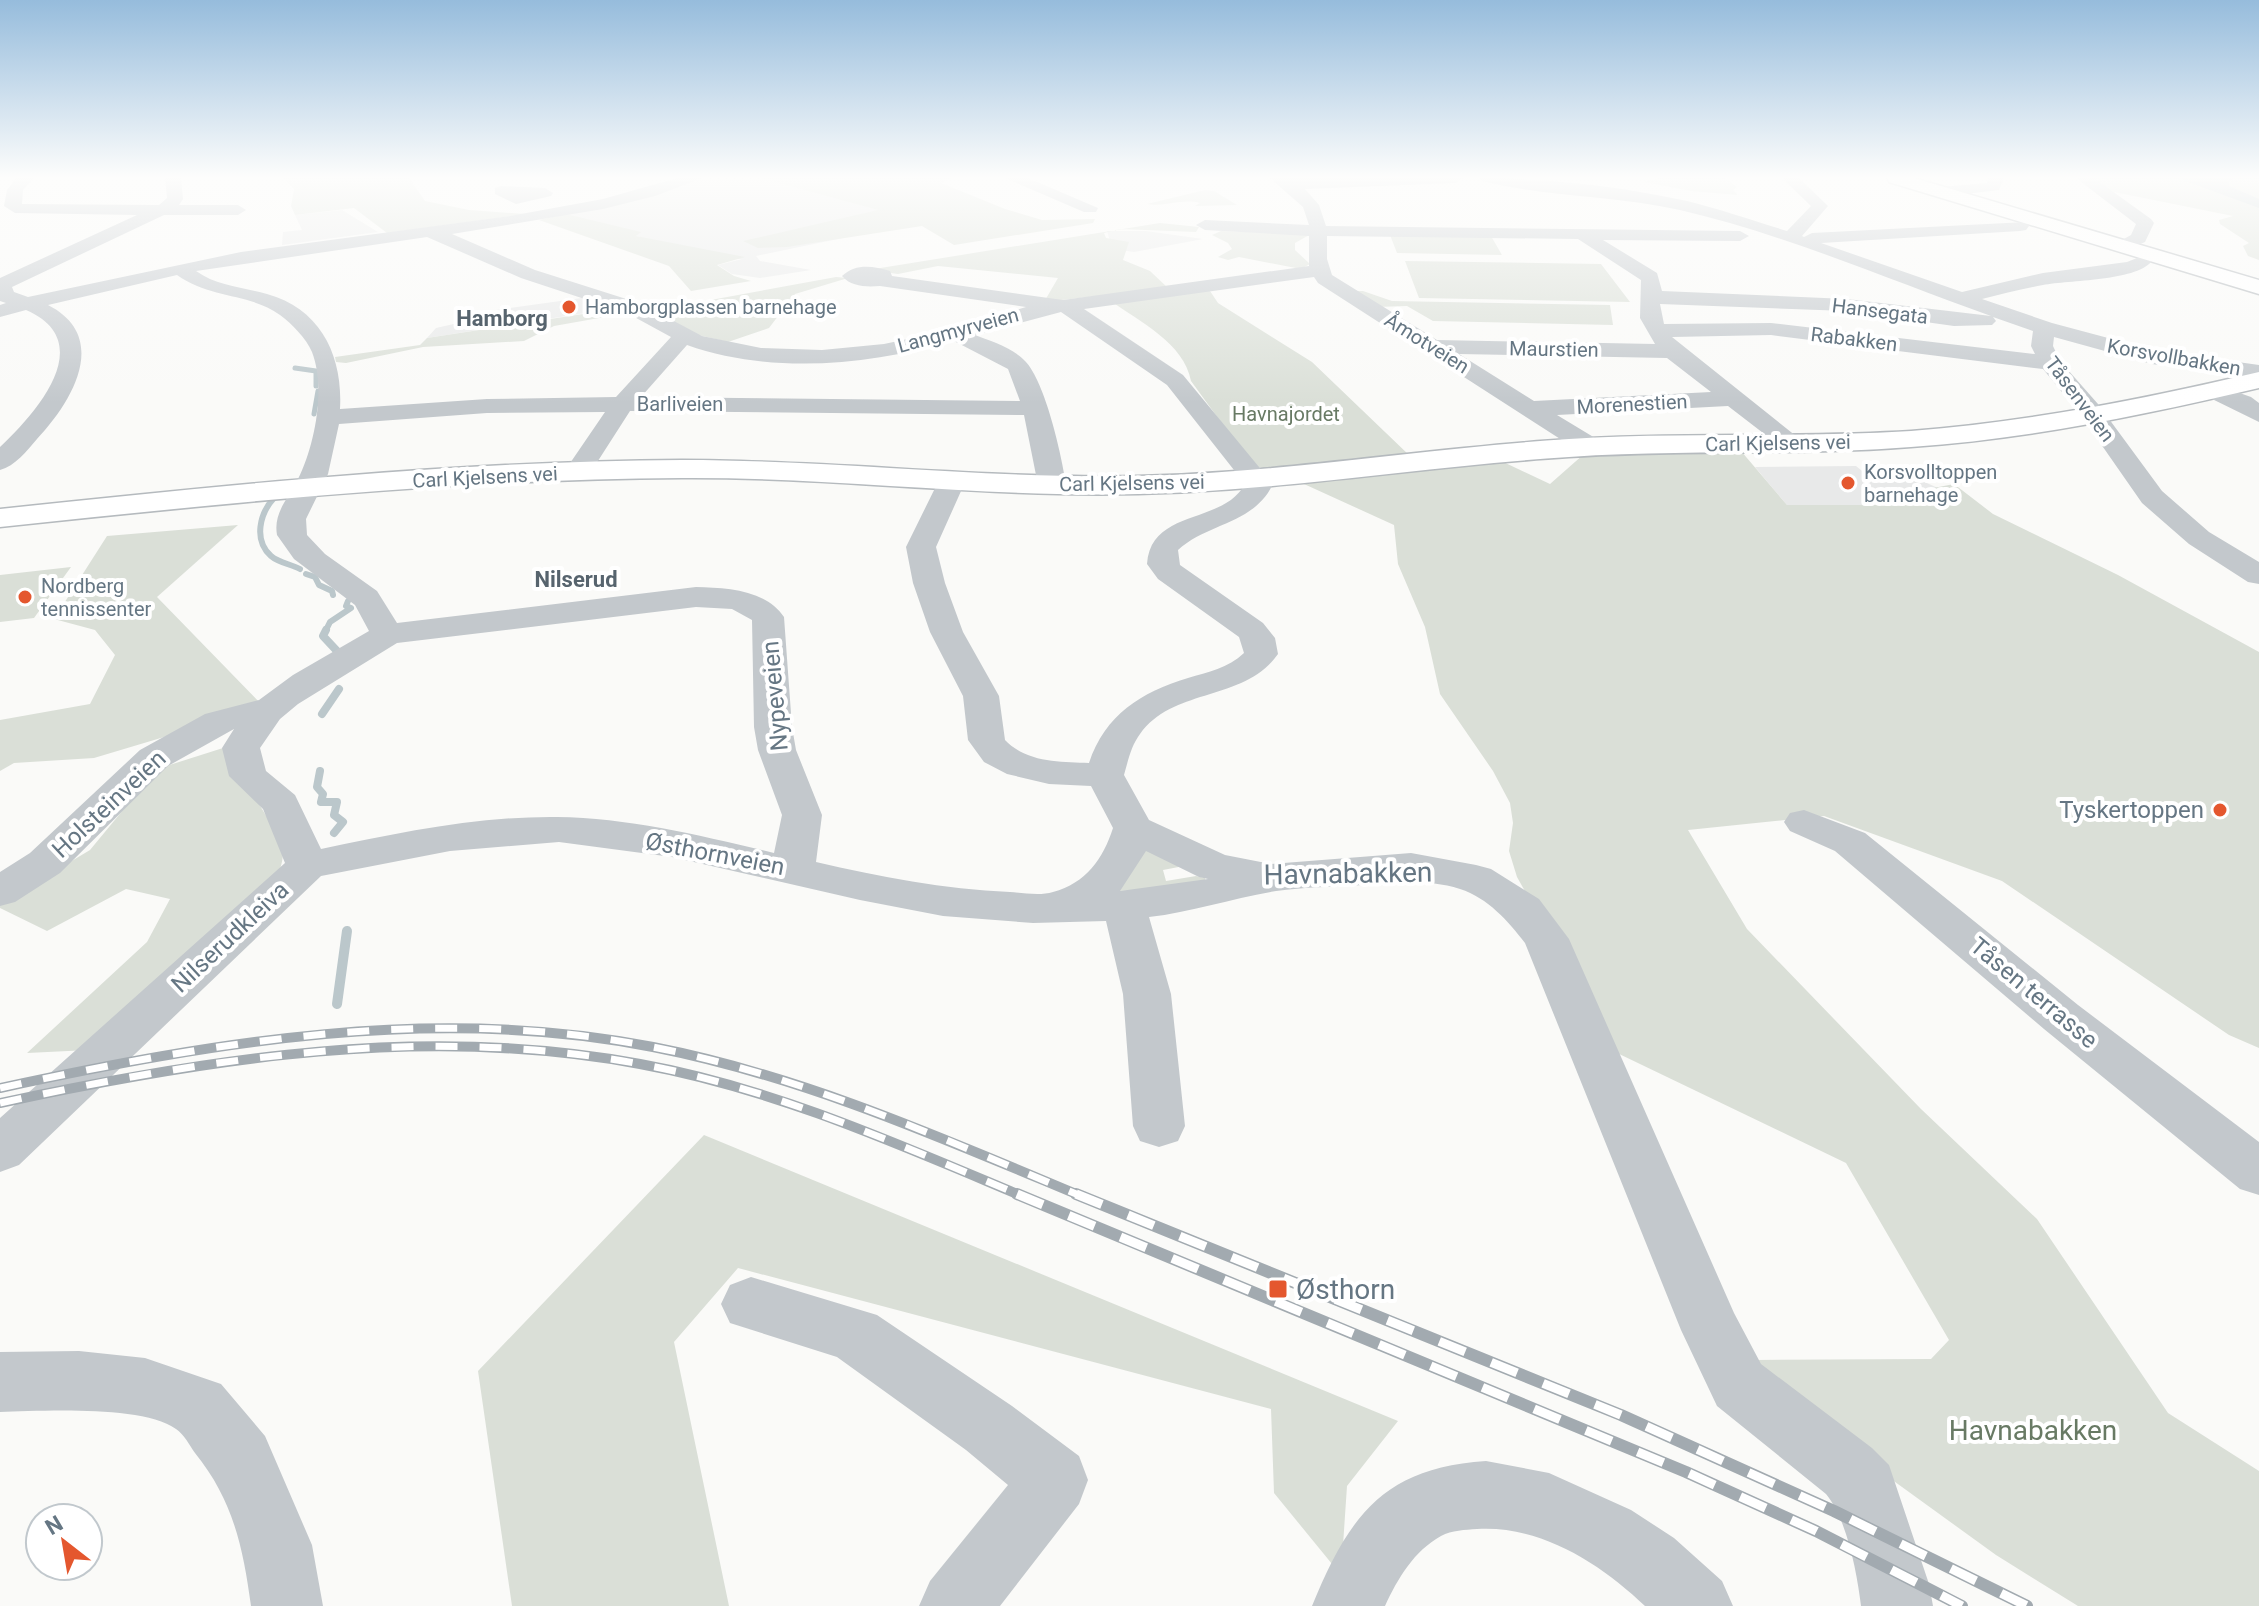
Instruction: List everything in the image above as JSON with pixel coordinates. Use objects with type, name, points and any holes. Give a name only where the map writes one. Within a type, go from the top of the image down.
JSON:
[{"type":"main road","points":[[2144,253],[2259,287]]},
{"type":"main road","name":"Carl Kjelsens vei","points":[[0,518],[306,489],[577,472],[772,470],[1052,485],[1256,479],[1591,447],[1793,444],[1953,436],[2092,416],[2259,380]]},
{"type":"street","points":[[0,462],[46,412],[68,380],[72,358],[63,326],[49,313],[6,296],[0,285],[68,253]]},
{"type":"street","points":[[0,311],[200,253]]},
{"type":"street","points":[[191,257],[235,253]]},
{"type":"street","name":"Langmyrveien","points":[[486,253],[530,274],[630,307],[684,336],[733,350],[816,355],[887,349],[955,334],[1018,314],[1065,306],[1318,271]]},
{"type":"street","points":[[1318,271],[1319,253]]},
{"type":"street","points":[[1612,253],[1650,277],[1650,317],[1673,351],[1793,444]]},
{"type":"street","name":"Tåsenveien","points":[[1833,253],[2044,328],[2042,346],[2050,363],[2152,497],[2170,516],[2259,575]]},
{"type":"street","points":[[53,260],[100,257]]},
{"type":"street","points":[[191,257],[202,283],[269,302],[290,312],[319,343],[327,362],[328,417],[314,473],[291,521],[293,538],[301,548],[365,597],[376,609],[380,625],[388,634]]},
{"type":"street","points":[[1962,298],[2043,279],[2132,267],[2142,262]]},
{"type":"street","name":"Åmotveien","points":[[1318,271],[1333,285],[1591,447]]},
{"type":"street","points":[[880,280],[1065,306],[1175,380],[1256,479],[1258,488],[1251,499],[1241,507],[1171,538],[1163,547],[1161,557],[1169,572],[1254,633],[1262,647],[1261,654],[1245,671],[1173,695],[1148,707],[1131,721],[1117,739],[1105,775],[1133,828],[1125,856],[1111,878],[1086,896],[1057,907]]},
{"type":"street","name":"Hansegata","points":[[1651,297],[1847,305],[1967,322],[2012,317]]},
{"type":"street","name":"Korsvollbakken","points":[[2044,328],[2152,357],[2259,372]]},
{"type":"street","name":"Rabakken","points":[[1657,331],[1771,329],[2050,363]]},
{"type":"street","points":[[955,334],[1003,356],[1026,378],[1052,485]]},
{"type":"street","points":[[577,472],[621,404],[661,357],[684,336]]},
{"type":"street","name":"Maurstien","points":[[1434,347],[1673,351]]},
{"type":"street","points":[[2214,391],[2242,402],[2259,415]]},
{"type":"street","name":"Morenestien","points":[[1532,408],[1732,398]]},
{"type":"street","name":"Barliveien","points":[[328,417],[487,406],[621,404],[1033,408]]},
{"type":"street","points":[[952,480],[921,547],[951,640],[982,698],[981,721],[988,742],[996,753],[1010,761],[1053,773],[1105,775]]},
{"type":"street","name":"Nypeveien","points":[[388,634],[696,597],[727,597],[755,605],[768,617],[773,727],[777,750],[802,815],[794,857],[796,870]]},
{"type":"street","name":"Nilserudkleiva","points":[[0,1150],[307,866],[281,804],[248,776],[241,748],[250,727],[268,709],[388,634]]},
{"type":"street","name":"Holsteinveien","points":[[0,892],[45,863],[154,758],[218,722],[268,709]]},
{"type":"street","name":"Tåsen terrasse","points":[[1804,822],[1850,842],[2061,1017],[2259,1173]]},
{"type":"street","name":"Havnabakken","points":[[1133,828],[1214,867],[1271,878],[1411,867],[1476,879],[1523,909],[1546,939],[1687,1279],[1739,1385],[1849,1471],[1865,1489],[1894,1584],[1897,1606]]},
{"type":"street","name":"Østhornveien","points":[[307,866],[478,834],[559,831],[594,832],[661,842],[897,893],[976,906],[1124,906],[1216,893],[1271,878]]},
{"type":"street","points":[[1124,906],[1147,994],[1159,1126]]},
{"type":"street","points":[[751,1304],[855,1335],[989,1428],[1055,1480],[955,1606]]},
{"type":"street","points":[[0,1382],[79,1381],[145,1388],[198,1406],[242,1459],[277,1545],[287,1606]]},
{"type":"street","points":[[1348,1606],[1377,1548],[1400,1523],[1432,1503],[1474,1494],[1513,1497],[1592,1526],[1634,1551],[1697,1606]]},
{"type":"shaded area","points":[[692,253],[771,253],[756,256],[760,261],[811,270],[760,278],[732,274],[718,265],[742,259],[708,258]]},
{"type":"shaded area","points":[[589,297],[590,304],[604,303],[617,308],[427,338],[436,328],[502,313],[496,310]]},
{"type":"shaded area","name":"Korsvolltoppen barnehage","points":[[1856,466],[1867,475],[1892,479],[1902,472],[1938,488],[1903,494],[1899,505],[1787,505],[1755,467]]},
{"type":"green space","points":[[632,253],[724,253],[745,257],[717,265],[734,276],[751,281],[691,291],[669,266]]},
{"type":"green space","points":[[973,253],[1125,253],[1123,260],[1150,271],[1168,288],[1044,302],[1058,278],[938,266],[898,274],[868,270]]},
{"type":"green space","points":[[1225,253],[1298,253],[1310,264],[1301,269],[1239,257],[1228,260],[1218,257]]},
{"type":"green space","points":[[1397,253],[1501,253],[1502,255]]},
{"type":"green space","points":[[2246,253],[2259,253],[2259,260]]},
{"type":"green space","points":[[1405,261],[1601,264],[1630,302],[1419,298]]},
{"type":"green space","points":[[836,277],[848,278],[795,294],[769,328],[728,342],[694,334],[656,310]]},
{"type":"green space","name":"Havnajordet","points":[[1208,288],[1218,303],[1312,362],[1410,456],[1274,470],[1253,466],[1191,381],[1180,355],[1159,335],[1111,301]]},
{"type":"green space","points":[[1349,291],[1363,291],[1392,301],[1610,305],[1613,325],[1433,321],[1407,306],[1376,307]]},
{"type":"green space","points":[[622,308],[633,312],[554,326],[524,341],[423,347],[346,363],[336,362],[335,357],[420,345],[427,338]]},
{"type":"green space","points":[[1741,451],[1787,505],[1899,505],[1903,494],[1954,484],[1993,514],[2118,575],[2259,652],[2259,1048],[2229,1035],[2002,881],[1824,816],[1688,830],[1747,929],[1921,1109],[2037,1219],[2168,1413],[2259,1471],[2259,1606],[2078,1606],[1996,1555],[1772,1393],[1755,1360],[1931,1359],[1949,1340],[1846,1163],[1615,1052],[1517,877],[1509,851],[1513,823],[1510,803],[1493,771],[1440,694],[1425,627],[1398,564],[1394,525],[1304,484],[1497,459],[1550,484],[1584,454]]},
{"type":"green space","points":[[238,525],[157,597],[264,707],[94,758],[14,763],[0,771],[0,720],[90,704],[115,655],[95,630],[54,619],[107,536]]},
{"type":"green space","name":"Nordberg tennissenter","points":[[71,567],[34,618],[0,622],[0,575]]},
{"type":"green space","points":[[223,748],[281,845],[283,857],[276,884],[89,1050],[27,1053],[147,942],[170,899],[126,889],[47,931],[0,908],[0,904],[90,850],[157,769]]},
{"type":"green space","points":[[1143,847],[1189,865],[1163,870],[1166,881],[1196,876],[1205,878],[1205,884],[1191,890],[1110,891]]},
{"type":"green space","points":[[704,1135],[1398,1421],[1347,1486],[1341,1575],[1274,1493],[1271,1409],[738,1268],[674,1342],[729,1606],[512,1606],[478,1371]]},
{"type":"waterway","points":[[295,368],[316,371],[316,386]]},
{"type":"waterway","points":[[314,414],[318,391]]},
{"type":"waterway","points":[[274,498],[262,519],[262,542],[274,558],[300,569]]},
{"type":"waterway","points":[[306,574],[315,577],[319,585],[332,591],[333,595]]},
{"type":"waterway","points":[[337,651],[323,636],[330,622],[351,608],[346,606],[348,601]]},
{"type":"waterway","points":[[322,714],[339,689]]},
{"type":"waterway","points":[[320,771],[317,787],[323,794],[321,802],[337,802],[334,815],[343,822],[334,833]]},
{"type":"waterway","points":[[337,1004],[347,931]]},
{"type":"railway","points":[[0,1088],[162,1056],[325,1034],[407,1029],[489,1029],[571,1035],[653,1047],[763,1074],[871,1111],[1081,1196]]},
{"type":"railway","points":[[0,1103],[158,1072],[318,1052],[399,1047],[479,1047],[560,1052],[640,1064],[738,1087],[834,1120],[1022,1196]]},
{"type":"railway","points":[[1017,1194],[1686,1472],[1816,1531],[1962,1606]]},
{"type":"railway","points":[[1076,1194],[1621,1415],[1834,1511],[2027,1606]]},
{"type":"place","name":"Hamborgplassen barnehage","points":[[569,307]]},
{"type":"place","name":"Korsvolltoppen barnehage","points":[[1848,483]]},
{"type":"place","name":"Nordberg tennissenter","points":[[25,597]]},
{"type":"place","name":"Tyskertoppen","points":[[2220,810]]},
{"type":"place","name":"Østhorn","points":[[1278,1289]]},
{"type":"district","name":"Hamborg","points":[[502,318]]},
{"type":"district","name":"Nilserud","points":[[576,579]]}]
